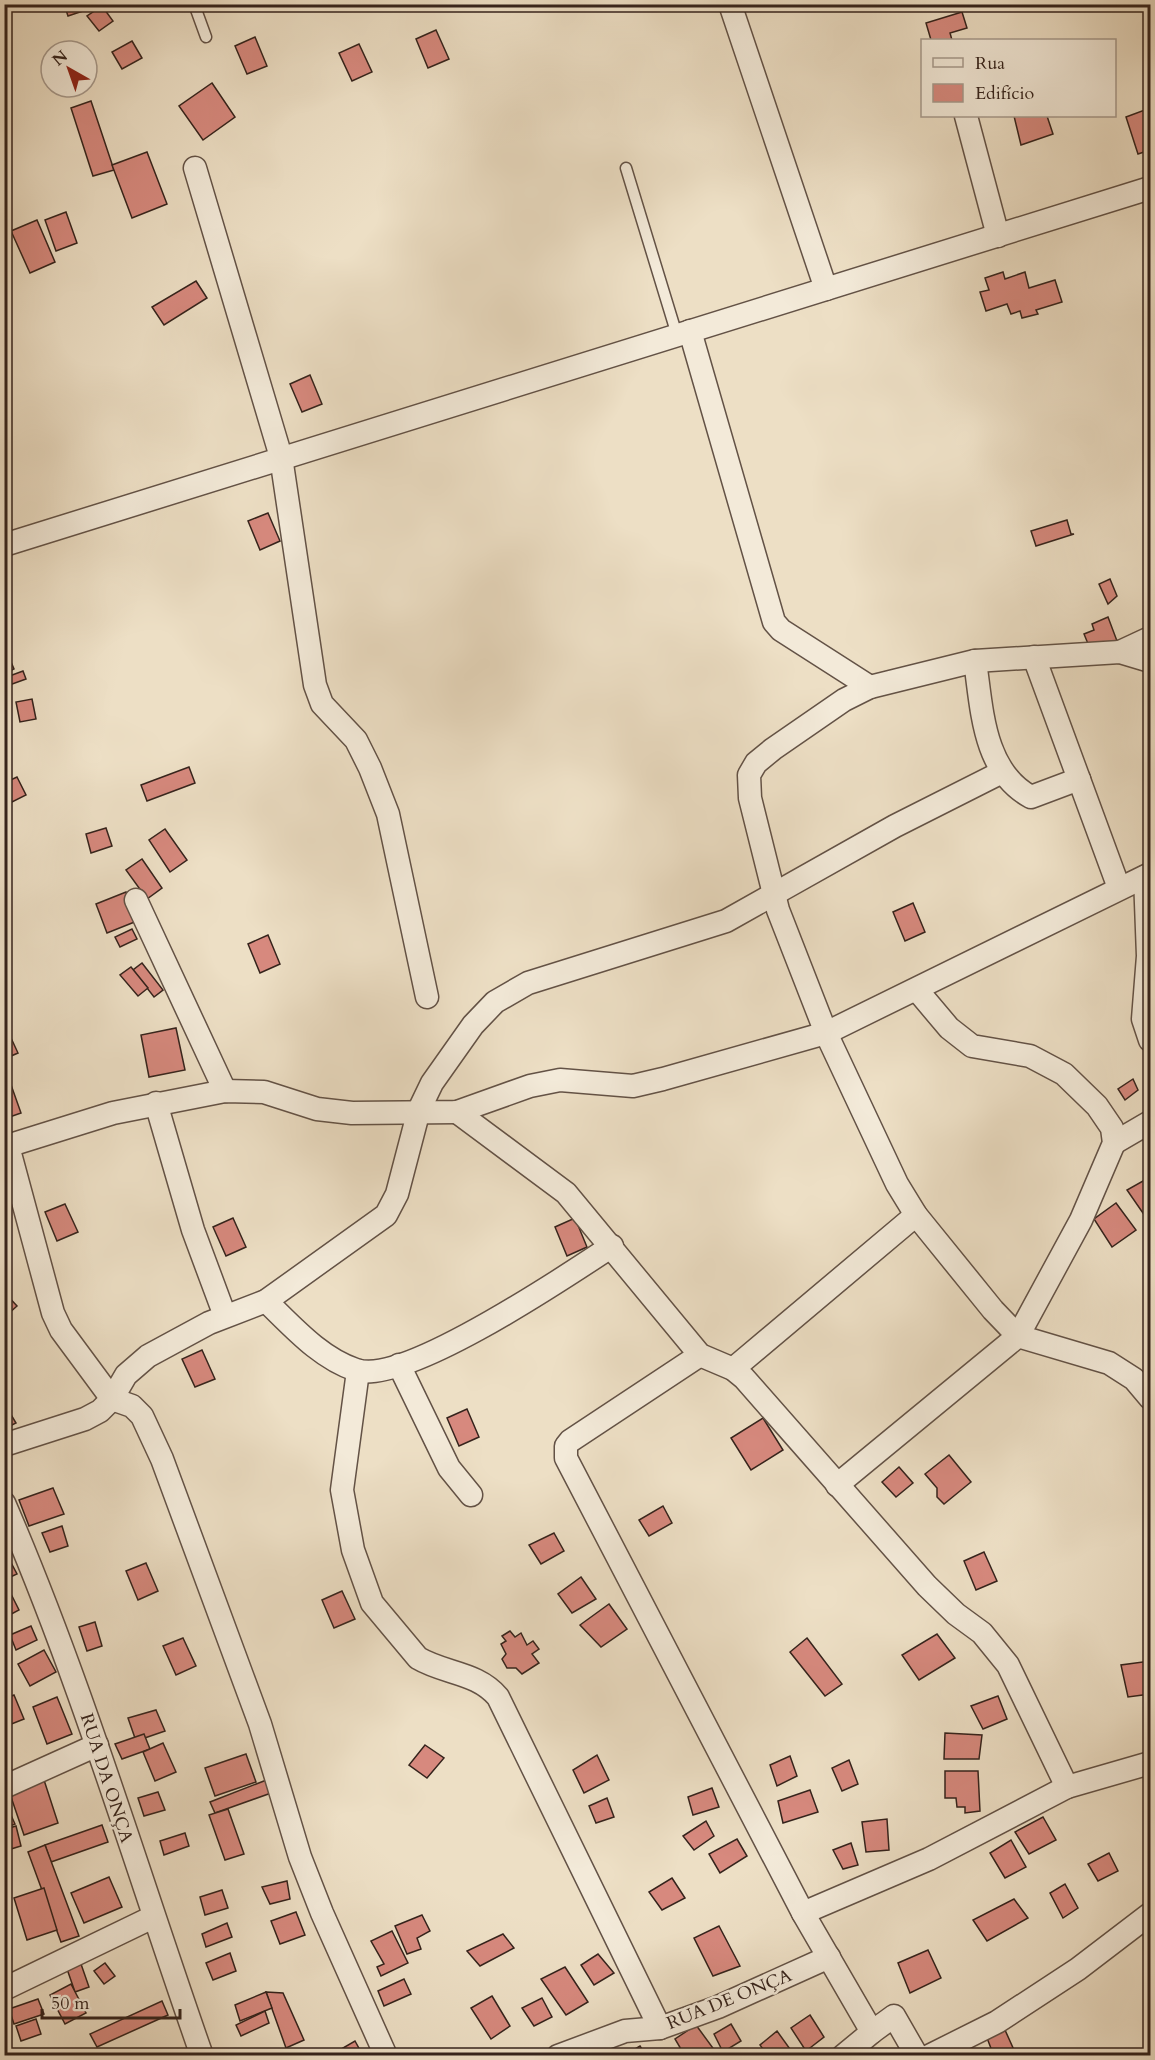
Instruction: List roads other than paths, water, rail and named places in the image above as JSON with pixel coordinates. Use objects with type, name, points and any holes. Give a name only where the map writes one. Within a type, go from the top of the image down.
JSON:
[{"type":"street","points":[[730,4],[826,289]]},
{"type":"street","points":[[966,117],[998,236]]},
{"type":"street","points":[[195,168],[280,457],[315,685],[322,704],[356,741],[370,768],[388,814],[427,997]]},
{"type":"street","points":[[4,545],[280,457],[1150,188]]},
{"type":"street","points":[[683,333],[774,622],[781,630],[870,687]]},
{"type":"street","points":[[1120,652],[1150,638]]},
{"type":"street","points":[[1150,661],[1120,652],[975,661],[870,687],[844,700],[773,749],[756,763],[749,775],[750,798],[774,895],[826,1033],[897,1184],[916,1215],[993,1310],[1018,1336],[1109,1363],[1134,1379],[1150,1398]]},
{"type":"street","points":[[1034,657],[1119,888]]},
{"type":"street","points":[[975,661],[992,752],[1002,772],[1031,797],[1038,797],[1079,779]]},
{"type":"street","points":[[4,1445],[85,1419],[100,1411],[112,1398],[126,1375],[148,1356],[171,1341],[225,1316],[266,1301],[386,1215],[397,1194],[419,1110],[432,1083],[467,1033],[495,1002],[528,983],[719,924],[895,826],[1002,772]]},
{"type":"street","points":[[386,2055],[322,1913],[300,1857],[260,1724],[162,1459],[142,1416],[132,1406],[112,1398],[61,1330],[53,1312],[6,1146],[112,1113],[225,1091],[264,1092],[317,1109],[352,1113],[419,1110],[457,1112],[530,1086],[560,1080],[633,1086],[826,1033],[1148,875],[1148,956],[1146,1007],[1143,1018],[1150,1040]]},
{"type":"street","points":[[135,900],[225,1091]]},
{"type":"street","points":[[837,1485],[1018,1336],[1081,1220],[1114,1143],[1112,1128],[1097,1106],[1064,1074],[1030,1056],[972,1046],[949,1028],[917,990]]},
{"type":"street","points":[[156,1103],[193,1230],[225,1316]]},
{"type":"street","points":[[457,1112],[566,1193],[700,1355],[734,1369],[927,1586],[956,1614],[982,1633],[1008,1665],[1067,1787]]},
{"type":"street","points":[[1114,1143],[1150,1122]]},
{"type":"street","points":[[734,1369],[916,1215]]},
{"type":"street","points":[[266,1301],[326,1356],[358,1371],[399,1365],[437,1350],[518,1308],[612,1246]]},
{"type":"street","points":[[700,1355],[570,1441],[566,1446],[566,1458],[803,1914],[873,2032]]},
{"type":"street","points":[[399,1365],[449,1468],[471,1495]]},
{"type":"street","points":[[358,1371],[342,1490],[353,1550],[372,1604],[418,1658],[482,1681],[498,1696],[660,2028]]},
{"type":"street","name":"RUA DA ONÇA","points":[[4,1503],[38,1580],[97,1745],[153,1917],[202,2055]]},
{"type":"street","points":[[4,1787],[97,1745]]},
{"type":"street","points":[[803,1914],[929,1858],[1067,1787],[1150,1763]]},
{"type":"street","points":[[929,2055],[997,2022],[1078,1969],[1150,1914]]},
{"type":"street","points":[[4,1989],[153,1917]]},
{"type":"street","name":"RUA DE ONÇA","points":[[558,2055],[625,2031],[660,2028],[718,2007],[829,1957]]},
{"type":"street","points":[[843,2055],[894,2016],[917,2055]]},
{"type":"lane","points":[[194,4],[206,37]]},
{"type":"lane","points":[[626,168],[683,333]]}]
